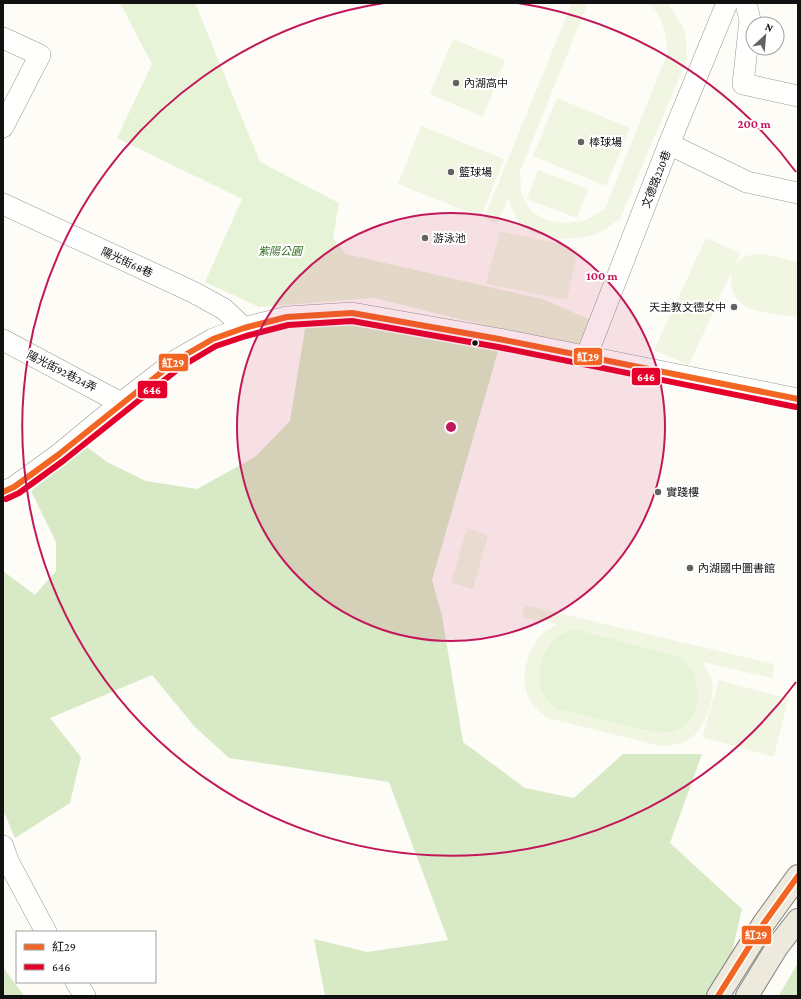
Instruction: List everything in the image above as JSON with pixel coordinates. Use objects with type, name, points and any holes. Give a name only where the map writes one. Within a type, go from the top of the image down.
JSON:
[{"type":"main road","points":[[718,996],[764,923],[798,876]]},
{"type":"main road","points":[[747,996],[777,947],[798,920]]},
{"type":"street","name":"文德路220巷","points":[[586,357],[669,144],[727,3]]},
{"type":"street","points":[[746,3],[750,20],[743,84],[798,96]]},
{"type":"street","points":[[3,38],[40,55],[3,127]]},
{"type":"street","points":[[669,144],[747,182],[798,193]]},
{"type":"street","name":"陽光街68巷","points":[[3,204],[193,292],[224,309],[244,328]]},
{"type":"street","points":[[7,487],[83,436],[121,403],[178,359],[213,339],[244,328],[287,317],[352,312],[499,339],[798,399]]},
{"type":"street","name":"陽光街92巷24弄","points":[[3,340],[121,403]]},
{"type":"street","points":[[3,846],[8,861],[45,931]]},
{"type":"street","points":[[77,983],[85,996]]},
{"type":"green space","name":"紫陽公園","points":[[120,3],[195,3],[260,162],[339,203],[333,238],[346,254],[542,299],[591,320],[581,349],[374,298],[259,307],[205,282],[242,199],[117,138],[152,64]]},
{"type":"green space","points":[[572,3],[590,3],[587,5],[520,171],[521,194],[531,211],[546,220],[562,223],[584,221],[605,209],[668,52],[665,32],[660,18],[653,7],[647,3],[668,3],[685,31],[687,59],[620,219],[596,234],[587,237],[567,239],[545,236],[527,229],[516,218],[508,198],[497,224],[484,218]]},
{"type":"green space","points":[[453,39],[505,60],[483,117],[430,94]]},
{"type":"green space","name":"棒球場","points":[[557,98],[630,128],[606,186],[533,156]]},
{"type":"green space","name":"籃球場","points":[[421,126],[504,159],[481,217],[398,184]]},
{"type":"green space","points":[[538,170],[588,189],[577,218],[527,199]]},
{"type":"green space","points":[[500,231],[578,248],[567,300],[486,284]]},
{"type":"green space","points":[[706,238],[740,253],[735,266],[748,256],[756,254],[773,256],[798,262],[798,317],[762,312],[751,309],[742,304],[736,297],[732,287],[731,273],[689,365],[654,350]]},
{"type":"green space","points":[[306,323],[355,324],[499,348],[432,580],[442,616],[463,742],[525,788],[574,798],[623,754],[702,754],[670,843],[742,909],[727,974],[712,996],[325,996],[314,939],[367,952],[448,940],[389,782],[229,758],[195,727],[152,675],[50,718],[81,757],[70,803],[15,838],[3,810],[3,571],[35,595],[56,571],[56,542],[31,491],[87,447],[107,462],[146,481],[197,489],[255,457],[290,421]]},
{"type":"green space","points":[[467,528],[488,535],[473,589],[451,583]]},
{"type":"green space","points":[[525,605],[774,664],[772,678],[703,662],[711,677],[713,689],[708,714],[704,722],[694,736],[685,742],[661,746],[547,718],[537,709],[529,698],[525,688],[528,658],[538,639],[544,632],[557,624],[522,617]],"holes":[[[575,629],[675,655],[684,660],[693,671],[698,694],[698,704],[695,713],[691,720],[678,730],[658,733],[556,709],[541,692],[539,677],[541,660],[551,643],[559,635]]]},
{"type":"green space","points":[[575,629],[675,655],[685,661],[694,673],[697,684],[698,704],[691,720],[678,730],[658,733],[556,709],[541,692],[539,677],[541,660],[551,643],[559,635]]},
{"type":"green space","points":[[719,680],[788,699],[774,757],[702,737]]},
{"type":"green space","points":[[798,963],[798,996],[778,996],[779,995]]},
{"type":"green space","points":[[3,967],[24,996],[3,996]]},
{"type":"transit line","name":"紅29","points":[[3,492],[14,487],[58,455],[178,359],[213,339],[244,328],[287,317],[352,313],[499,339],[798,399]]},
{"type":"transit line","name":"646","points":[[6,499],[19,493],[63,461],[182,366],[216,346],[288,325],[352,321],[498,347],[796,407]]},
{"type":"transit line","name":"紅29","points":[[718,996],[764,923],[798,876]]},
{"type":"place","name":"內湖高中","points":[[456,83]]},
{"type":"place","name":"棒球場","points":[[581,142]]},
{"type":"place","name":"籃球場","points":[[451,172]]},
{"type":"place","name":"游泳池","points":[[425,238]]},
{"type":"place","name":"天主教文德女中","points":[[734,307]]},
{"type":"place","name":"實踐樓","points":[[658,492]]},
{"type":"place","name":"內湖國中圖書館","points":[[690,568]]}]
